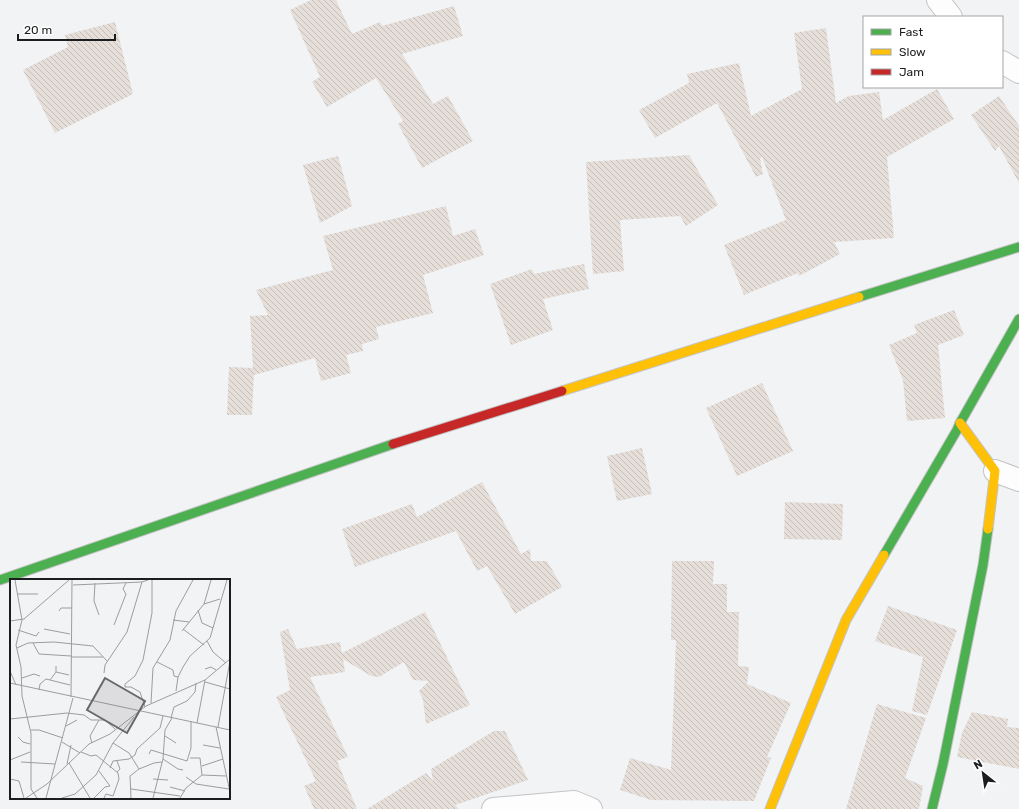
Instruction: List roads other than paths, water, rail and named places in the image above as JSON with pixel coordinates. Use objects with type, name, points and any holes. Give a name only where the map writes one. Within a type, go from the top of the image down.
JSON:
[{"type":"street","points":[[938,0],[950,16]]},
{"type":"street","points":[[1003,63],[1019,72]]},
{"type":"street","points":[[0,580],[408,439],[1019,247]]},
{"type":"street","points":[[770,809],[846,620],[957,430],[1019,319]]},
{"type":"street","points":[[960,423],[995,471],[1019,480]]},
{"type":"street","points":[[932,809],[943,764],[983,566],[995,471]]},
{"type":"street","points":[[494,809],[574,802],[591,809]]}]
